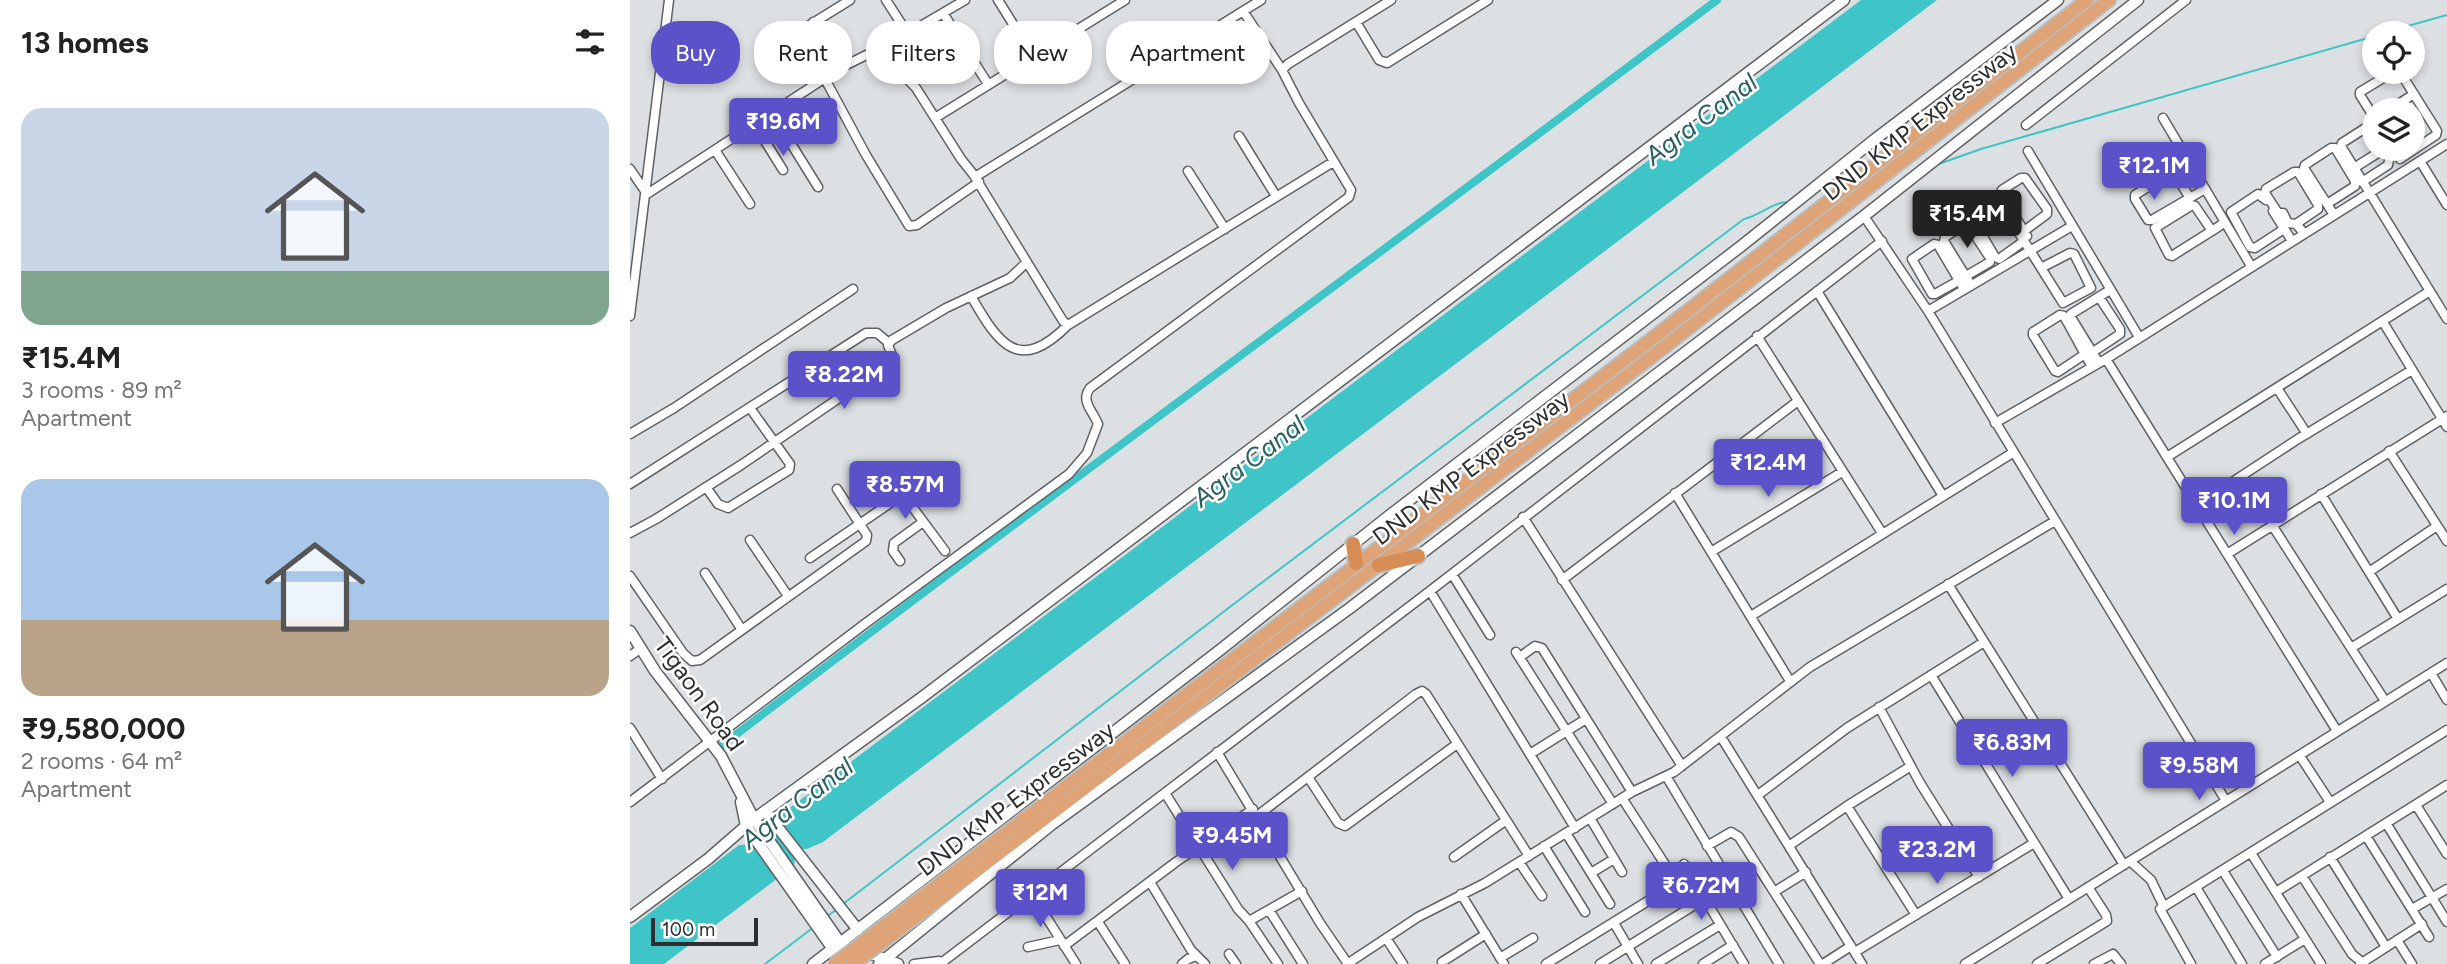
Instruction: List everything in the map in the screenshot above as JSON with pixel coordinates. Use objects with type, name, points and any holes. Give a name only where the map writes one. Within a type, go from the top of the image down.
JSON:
[{"type":"highway","name":"DND KMP Expressway","points":[[853,964],[888,931],[1356,563],[1654,337],[2087,0]]},
{"type":"highway","name":"DND KMP Expressway","points":[[834,964],[888,931],[1379,565],[1875,184],[2109,0]]},
{"type":"highway","points":[[1353,544],[1356,563]]},
{"type":"highway","points":[[1379,565],[1418,556]]},
{"type":"street","points":[[630,316],[669,0]]},
{"type":"street","points":[[815,21],[850,0]]},
{"type":"street","points":[[886,0],[900,21]]},
{"type":"street","points":[[930,21],[955,3],[965,0]]},
{"type":"street","points":[[999,0],[1012,21]]},
{"type":"street","points":[[1090,21],[1125,0]]},
{"type":"street","points":[[1282,70],[1391,0]]},
{"type":"street","points":[[1356,22],[1379,60],[1387,63],[1488,0]]},
{"type":"street","points":[[630,917],[1844,0]]},
{"type":"street","points":[[813,964],[835,943],[858,930],[2058,0]]},
{"type":"street","points":[[883,962],[1051,825],[1418,556],[1864,216],[2138,0]]},
{"type":"street","points":[[2026,125],[2186,0]]},
{"type":"street","points":[[828,84],[909,226],[917,225],[977,180],[1257,1]]},
{"type":"street","points":[[630,802],[711,744],[866,623],[1076,467],[1087,453],[1098,425],[1086,402],[1087,390],[1348,199],[1351,190],[1282,70],[1243,11]]},
{"type":"street","points":[[943,13],[988,84]]},
{"type":"street","points":[[935,118],[994,80]]},
{"type":"street","points":[[646,194],[817,84]]},
{"type":"street","points":[[912,84],[977,180],[1063,321],[1068,325]]},
{"type":"street","points":[[2362,98],[2360,92],[2373,84]]},
{"type":"street","points":[[2408,84],[2416,98]]},
{"type":"street","points":[[2408,98],[2414,94]]},
{"type":"street","points":[[2425,112],[2437,131],[2436,135],[2425,142]]},
{"type":"street","points":[[772,113],[818,187]]},
{"type":"street","points":[[2164,118],[2251,266]]},
{"type":"street","points":[[755,125],[783,170]]},
{"type":"street","points":[[2362,130],[2341,146],[2447,319]]},
{"type":"street","points":[[1238,136],[1276,197]]},
{"type":"street","points":[[2425,158],[2447,144]]},
{"type":"street","points":[[2327,204],[2355,186],[2355,181],[2335,148],[2331,148],[2304,168],[2334,215]]},
{"type":"street","points":[[715,150],[750,204]]},
{"type":"street","points":[[2028,151],[2139,337]]},
{"type":"street","points":[[2354,168],[2365,161]]},
{"type":"street","points":[[2362,182],[2388,165],[2389,161]]},
{"type":"street","points":[[2401,161],[2407,169]]},
{"type":"street","points":[[1995,424],[2099,363],[2420,161],[2447,205]]},
{"type":"street","points":[[971,296],[991,330],[1018,351],[1029,352],[1051,342],[1068,325],[1333,162]]},
{"type":"street","points":[[630,169],[646,194]]},
{"type":"street","points":[[1188,170],[1225,229]]},
{"type":"street","points":[[2190,198],[2172,171],[2135,195],[2148,220],[2152,220],[2190,198],[2205,189]]},
{"type":"street","points":[[2295,223],[2318,209],[2298,172],[2266,188],[2265,192],[2278,213],[2283,213],[2288,223],[2295,223],[2304,233]]},
{"type":"street","points":[[2024,230],[2047,214],[2047,209],[2025,178],[2021,178],[2001,193],[2024,230],[2041,268],[2063,303],[2091,288],[2074,254],[2070,253],[2041,268]]},
{"type":"street","points":[[2284,229],[2255,248],[2231,212],[2258,194],[2261,195],[2284,229],[2292,241]]},
{"type":"street","points":[[2024,241],[1999,259],[1995,257],[1972,218],[1973,213],[1993,200],[1999,201],[2032,249]]},
{"type":"street","points":[[2212,231],[2192,205],[2155,228],[2172,256],[2212,231],[2225,222]]},
{"type":"street","points":[[1962,215],[1990,262],[1963,278],[1934,294],[1912,259],[1934,244],[1938,245],[1963,278]]},
{"type":"street","points":[[1864,216],[1928,311],[2226,802]]},
{"type":"street","points":[[1967,223],[1945,237],[1944,241],[1968,287]]},
{"type":"street","points":[[1928,311],[2072,226]]},
{"type":"street","points":[[914,964],[937,963],[950,955],[1430,591],[1882,241]]},
{"type":"street","points":[[888,343],[939,312],[1010,278],[1027,262]]},
{"type":"street","points":[[630,434],[674,408],[853,289]]},
{"type":"street","points":[[2089,353],[2071,314],[2110,290]]},
{"type":"street","points":[[1817,291],[1943,496]]},
{"type":"street","points":[[2167,457],[2430,291]]},
{"type":"street","points":[[2099,297],[2120,329],[2120,334],[2089,353],[2058,372],[2054,371],[2033,335],[2060,315],[2064,316],[2089,353],[2167,457],[2337,732]]},
{"type":"street","points":[[2382,322],[2445,417],[2447,427]]},
{"type":"street","points":[[630,484],[866,333],[877,333],[888,343],[893,357],[891,362],[775,442],[630,533]]},
{"type":"street","points":[[1757,336],[1882,533]]},
{"type":"street","points":[[2197,505],[2412,370]]},
{"type":"street","points":[[2277,388],[2307,434]]},
{"type":"street","points":[[1562,580],[1798,401]]},
{"type":"street","points":[[706,487],[718,504],[728,508],[786,472],[790,464],[750,408]]},
{"type":"street","points":[[2227,554],[2445,417]]},
{"type":"street","points":[[2389,451],[2447,541]]},
{"type":"street","points":[[1751,616],[2014,452]]},
{"type":"street","points":[[1711,552],[1842,472]]},
{"type":"street","points":[[630,576],[683,653],[692,661],[704,658],[866,541],[867,535],[837,489]]},
{"type":"street","points":[[1675,493],[1790,681]]},
{"type":"street","points":[[2321,494],[2398,619]]},
{"type":"street","points":[[810,558],[899,497],[908,501],[945,551]]},
{"type":"street","points":[[1523,517],[1682,766]]},
{"type":"street","points":[[1217,752],[1347,964],[1361,961],[1387,938],[1418,917],[1520,862],[1632,792],[1682,766],[1790,681],[1827,656],[2055,521]]},
{"type":"street","points":[[900,561],[894,551],[894,543],[923,522]]},
{"type":"street","points":[[2272,525],[2385,701]]},
{"type":"street","points":[[2369,572],[2437,526]]},
{"type":"street","points":[[750,540],[788,596]]},
{"type":"street","points":[[705,573],[742,630]]},
{"type":"street","points":[[1451,574],[1490,635]]},
{"type":"street","points":[[1948,584],[2127,863],[2151,880],[2164,907]]},
{"type":"street","points":[[2351,648],[2447,589]]},
{"type":"street","points":[[1430,591],[1530,754],[1591,873],[1610,904]]},
{"type":"street","name":"Tigaon Road","points":[[630,631],[640,649],[721,756],[751,824]]},
{"type":"street","points":[[1758,795],[1833,738],[1984,642]]},
{"type":"street","points":[[1613,804],[1518,654],[1535,646],[1542,648],[1632,792]]},
{"type":"street","points":[[630,656],[640,649]]},
{"type":"street","points":[[1965,964],[2447,663]]},
{"type":"street","points":[[2431,673],[2447,700]]},
{"type":"street","points":[[1931,675],[2069,899]]},
{"type":"street","points":[[1028,947],[1062,943],[1098,922],[1199,846],[1308,777],[1420,691],[1426,694],[1529,856]]},
{"type":"street","points":[[1879,707],[1979,877]]},
{"type":"street","points":[[1530,754],[1586,719]]},
{"type":"street","points":[[630,728],[662,779]]},
{"type":"street","points":[[2190,964],[2160,909],[2447,730]]},
{"type":"street","points":[[1721,737],[1862,964]]},
{"type":"street","points":[[1308,777],[1338,823],[1345,826],[1457,744]]},
{"type":"street","points":[[2300,756],[2330,803]]},
{"type":"street","points":[[1790,845],[1912,766]]},
{"type":"street","points":[[1666,776],[1779,964]]},
{"type":"street","points":[[2276,892],[2447,787]]},
{"type":"street","points":[[1165,793],[1241,913],[1278,964]]},
{"type":"street","points":[[1622,798],[1677,883]]},
{"type":"street","points":[[2416,804],[2447,854]]},
{"type":"street","points":[[1847,806],[1916,915]]},
{"type":"street","points":[[767,813],[858,930]]},
{"type":"street","points":[[1590,818],[1622,872]]},
{"type":"street","points":[[1454,857],[1505,821]]},
{"type":"street","points":[[2386,823],[2447,922]]},
{"type":"street","points":[[751,824],[835,943],[872,964]]},
{"type":"street","points":[[1707,846],[1727,833],[1737,834],[1821,964],[1916,915],[2034,843]]},
{"type":"street","points":[[2366,836],[2429,937]]},
{"type":"street","points":[[1544,846],[1585,912]]},
{"type":"street","points":[[2251,853],[2321,964]]},
{"type":"street","points":[[2330,857],[2386,947]]},
{"type":"street","points":[[1591,873],[1614,859]]},
{"type":"street","points":[[1520,862],[1542,896]]},
{"type":"street","points":[[1684,864],[1744,964]]},
{"type":"street","points":[[2223,871],[2277,957]]},
{"type":"street","points":[[1774,892],[1806,872]]},
{"type":"street","points":[[1546,964],[1690,875]]},
{"type":"street","points":[[2302,876],[2352,954],[2362,964],[2421,925]]},
{"type":"street","points":[[1150,882],[1196,956],[1205,964]]},
{"type":"street","points":[[2037,964],[2107,921],[2088,887]]},
{"type":"street","points":[[2196,887],[2242,964]]},
{"type":"street","points":[[2412,909],[2447,889]]},
{"type":"street","points":[[1249,921],[1302,891]]},
{"type":"street","points":[[1031,893],[1076,964]]},
{"type":"street","points":[[1461,894],[1502,961],[1533,938]]},
{"type":"street","points":[[1600,964],[1704,899]]},
{"type":"street","points":[[1269,910],[1303,964]]},
{"type":"street","points":[[1098,922],[1125,964]]},
{"type":"street","points":[[1614,923],[1638,964]]},
{"type":"street","points":[[1656,964],[1720,925]]},
{"type":"street","points":[[1442,962],[1486,934]]},
{"type":"street","points":[[1387,938],[1403,964]]},
{"type":"street","points":[[2265,964],[2305,939]]},
{"type":"street","points":[[2397,940],[2412,964]]},
{"type":"street","points":[[835,943],[883,962],[898,964]]},
{"type":"street","points":[[1703,964],[1733,946]]},
{"type":"street","points":[[1229,954],[1236,964]]},
{"type":"street","points":[[2094,964],[2113,954],[2121,964]]},
{"type":"street","points":[[1980,955],[1985,964]]},
{"type":"street","points":[[1182,964],[1188,958],[1196,956]]},
{"type":"water","name":"Agra Canal","points":[[1861,0],[1937,0],[823,842],[807,849],[796,849],[794,866],[664,964],[630,964],[630,928],[739,845],[752,844],[782,822],[783,813]]},
{"type":"waterway","points":[[721,746],[1717,0]]},
{"type":"waterway","points":[[2425,21],[2447,15]]},
{"type":"waterway","points":[[1936,165],[1981,149],[2362,40]]},
{"type":"waterway","points":[[843,904],[1252,590],[1744,219],[1788,202]]},
{"type":"waterway","points":[[826,917],[836,910]]},
{"type":"waterway","points":[[765,964],[814,927]]}]
